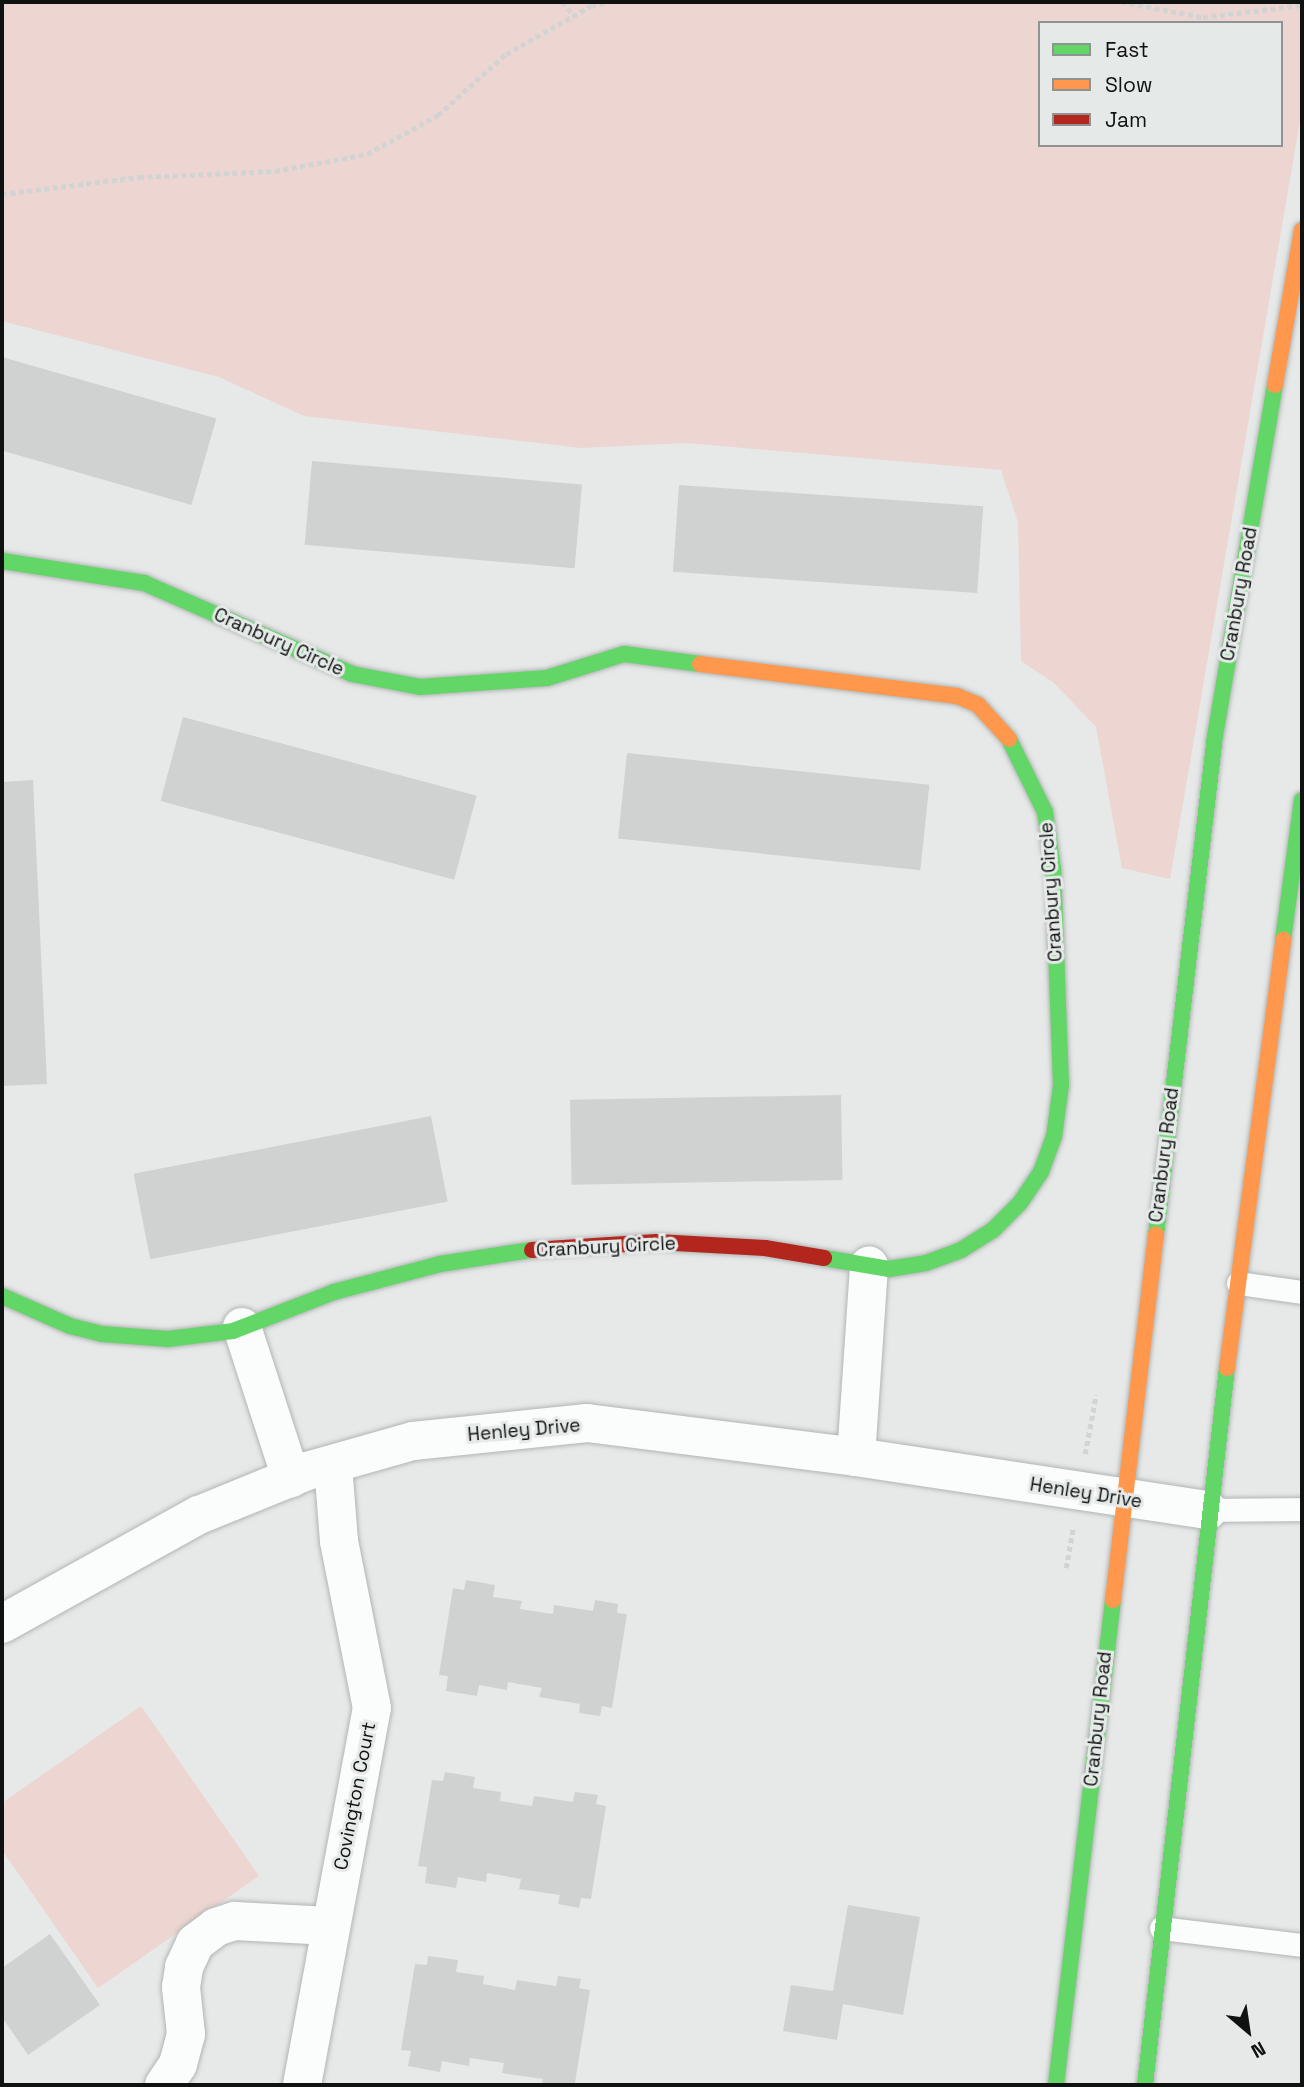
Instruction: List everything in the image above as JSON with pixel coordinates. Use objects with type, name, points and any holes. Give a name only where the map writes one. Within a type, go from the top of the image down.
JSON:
[{"type":"main road","name":"Cranbury Road","points":[[1056,2085],[1215,736],[1302,230]]},
{"type":"main road","name":"Cranbury Circle","points":[[2,561],[145,583],[352,674],[420,687],[547,678],[624,654],[957,696],[978,705],[1017,747],[1045,812],[1053,869],[1060,1072],[1055,1137],[1041,1172],[1020,1203],[993,1230],[961,1250],[926,1263],[889,1269],[765,1248],[657,1242],[548,1248],[440,1264],[334,1292],[242,1327],[168,1339],[102,1334],[70,1326],[2,1296]]},
{"type":"main road","points":[[1144,2085],[1208,1510],[1302,800]]},
{"type":"street","points":[[856,1457],[869,1265]]},
{"type":"street","points":[[242,1327],[291,1478]]},
{"type":"street","name":"Henley Drive","points":[[2,1624],[199,1515],[291,1478],[413,1441],[587,1423],[856,1457],[1123,1500],[1208,1510]]},
{"type":"street","name":"Covington Court","points":[[302,2085],[372,1708],[339,1541],[333,1464]]},
{"type":"street","points":[[164,2085],[178,2064],[186,2034],[181,1987],[184,1967],[195,1943],[216,1927],[235,1921],[330,1926]]},
{"type":"lane","points":[[1238,1283],[1302,1292]]},
{"type":"lane","points":[[1208,1510],[1302,1509]]},
{"type":"lane","points":[[1161,1928],[1302,1945]]},
{"type":"path","points":[[562,2],[574,15]]},
{"type":"path","points":[[2,194],[139,177],[275,171],[367,154],[438,115],[506,54],[574,15],[607,2]]},
{"type":"path","points":[[1121,2],[1203,17],[1302,5]]},
{"type":"shaded area","points":[[2,2],[1301,2],[1302,109],[1170,879],[1122,868],[1096,727],[1054,683],[1021,661],[1018,522],[1001,470],[686,443],[581,448],[304,416],[219,377],[2,321]]},
{"type":"shaded area","points":[[141,1706],[259,1876],[98,1988],[2,1850],[2,1803]]},
{"type":"building","points":[[2,357],[216,418],[192,505],[2,451]]},
{"type":"building","points":[[312,461],[582,485],[575,568],[305,545]]},
{"type":"building","points":[[679,485],[983,506],[977,593],[673,572]]},
{"type":"building","points":[[183,717],[477,796],[454,880],[160,801]]},
{"type":"building","points":[[627,753],[929,785],[920,870],[618,839]]},
{"type":"building","points":[[33,780],[47,1084],[2,1086],[2,782]]},
{"type":"building","points":[[841,1095],[842,1180],[572,1185],[570,1100]]},
{"type":"building","points":[[431,1116],[448,1201],[150,1259],[134,1174]]},
{"type":"building","points":[[466,1580],[495,1585],[493,1597],[522,1601],[520,1609],[553,1614],[554,1605],[593,1611],[595,1600],[618,1604],[617,1613],[627,1614],[612,1708],[602,1706],[600,1716],[579,1713],[580,1704],[539,1697],[542,1688],[508,1682],[507,1690],[479,1685],[477,1696],[446,1691],[448,1676],[439,1675],[453,1588],[464,1590]]},
{"type":"building","points":[[445,1772],[475,1777],[473,1788],[501,1792],[500,1801],[532,1806],[534,1796],[573,1802],[575,1792],[598,1795],[596,1804],[606,1806],[591,1899],[581,1898],[579,1908],[558,1904],[560,1895],[519,1889],[521,1879],[487,1873],[486,1882],[458,1877],[456,1888],[425,1883],[427,1867],[418,1866],[432,1780],[443,1781]]},
{"type":"building","points":[[848,1905],[920,1917],[903,2015],[843,2004],[837,2040],[783,2031],[791,1985],[833,1991]]},
{"type":"building","points":[[50,1934],[100,2005],[28,2055],[2,2017],[2,1968]]},
{"type":"building","points":[[428,1956],[458,1960],[456,1972],[484,1976],[483,1984],[515,1990],[517,1980],[556,1986],[558,1976],[581,1979],[579,1988],[590,1990],[575,2083],[542,2085],[543,2079],[502,2073],[504,2063],[470,2058],[469,2066],[442,2061],[440,2072],[408,2066],[411,2051],[401,2050],[415,1964],[427,1965]]},
{"type":"traffic: fast","points":[[1156,1235],[1215,736],[1275,385]]},
{"type":"traffic: fast","points":[[2,561],[144,583],[352,674],[420,687],[547,678],[624,654],[700,664]]},
{"type":"traffic: fast","points":[[824,1258],[889,1269],[926,1263],[961,1250],[993,1230],[1020,1203],[1041,1172],[1054,1137],[1061,1085],[1053,869],[1045,812],[1009,739]]},
{"type":"traffic: fast","points":[[1283,940],[1302,800]]},
{"type":"traffic: fast","points":[[2,1296],[70,1326],[102,1334],[168,1339],[233,1331],[334,1292],[440,1264],[532,1250]]},
{"type":"traffic: fast","points":[[1145,2085],[1227,1368]]},
{"type":"traffic: fast","points":[[1056,2085],[1113,1600]]},
{"type":"traffic: slow","points":[[1275,385],[1302,230]]},
{"type":"traffic: slow","points":[[700,664],[957,696],[978,705],[1009,739]]},
{"type":"traffic: slow","points":[[1227,1368],[1283,940]]},
{"type":"traffic: slow","points":[[1113,1600],[1156,1235]]},
{"type":"traffic: jam","points":[[532,1250],[657,1242],[765,1248],[824,1258]]}]
